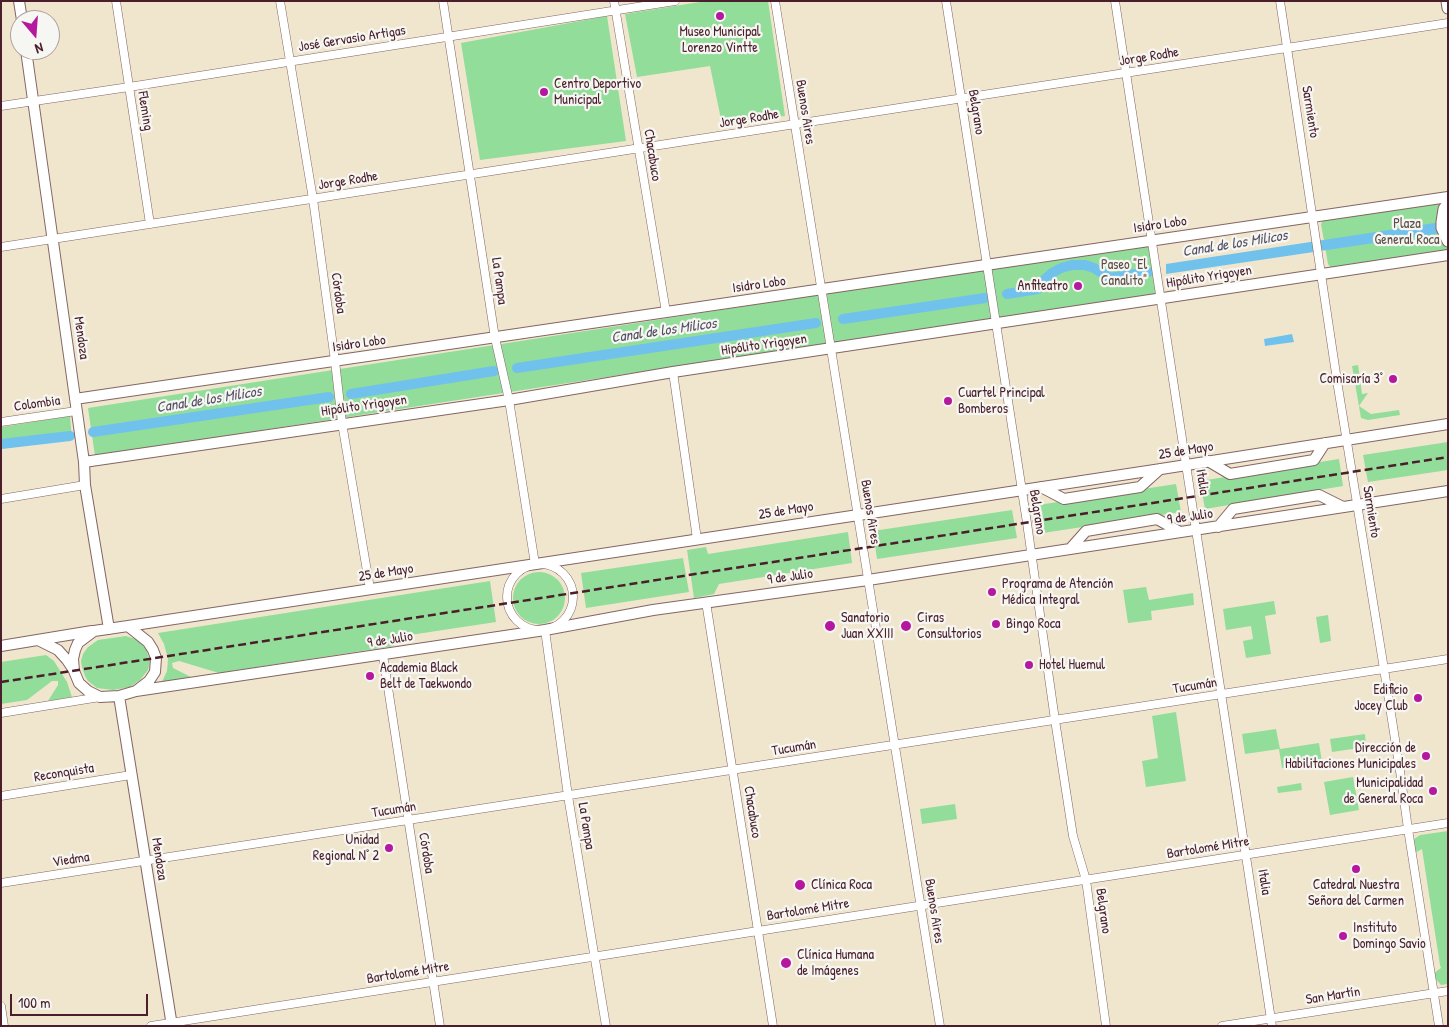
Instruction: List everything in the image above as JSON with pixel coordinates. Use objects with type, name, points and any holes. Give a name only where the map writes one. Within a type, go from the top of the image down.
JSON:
[{"type":"main road","points":[[1447,1],[1448,8]]},
{"type":"main road","name":"Mendoza","points":[[27,60],[54,239],[84,462],[85,486],[110,629]]},
{"type":"main road","name":"Isidro Lobo","points":[[75,399],[1448,197]]},
{"type":"main road","points":[[1448,203],[1444,209],[1442,222],[1442,228],[1448,241]]},
{"type":"main road","name":"Hipólito Yrigoyen","points":[[84,462],[509,400],[673,372],[1448,255]]},
{"type":"main road","name":"25 de Mayo","points":[[128,626],[1448,424]]},
{"type":"main road","points":[[1208,461],[1230,474],[1314,460],[1325,443]]},
{"type":"main road","points":[[1041,487],[1064,499],[1140,487],[1161,469]]},
{"type":"main road","name":"9 de Julio","points":[[136,691],[545,630],[706,602],[1031,556],[1448,491]]},
{"type":"main road","points":[[1218,527],[1233,508],[1319,495],[1343,507]]},
{"type":"main road","points":[[1070,549],[1086,531],[1157,519],[1180,532]]},
{"type":"main road","points":[[1,646],[38,640],[94,631],[128,626],[148,642],[156,658],[155,672],[150,681],[136,691],[119,696],[100,697],[88,691],[80,683],[68,660],[58,650],[38,640]]},
{"type":"main road","points":[[74,671],[73,658],[78,644],[94,631]]},
{"type":"main road","name":"Mendoza","points":[[119,696],[172,1024]]},
{"type":"street","name":"Fleming","points":[[116,1],[150,224]]},
{"type":"street","name":"Córdoba","points":[[280,1],[313,199],[342,423],[370,589]]},
{"type":"street","name":"La Pampa","points":[[444,1],[495,338],[509,400],[535,564]]},
{"type":"street","name":"Chacabuco","points":[[614,1],[666,312]]},
{"type":"street","name":"José Gervasio Artigas","points":[[1,106],[675,1]]},
{"type":"street","name":"Buenos Aires","points":[[775,1],[940,1026]]},
{"type":"street","name":"Belgrano","points":[[946,1],[1073,836],[1086,880],[1106,1026]]},
{"type":"street","name":"Italia","points":[[1115,1],[1220,694],[1247,854],[1272,1022]]},
{"type":"street","name":"Sarmiento","points":[[1280,1],[1440,1026]]},
{"type":"street","name":"Jorge Rodhe","points":[[1,247],[1448,23]]},
{"type":"street","points":[[673,372],[697,539]]},
{"type":"street","name":"Colombia","points":[[1,422],[76,411]]},
{"type":"street","points":[[1,498],[85,486]]},
{"type":"street","points":[[535,564],[550,565],[563,573],[568,579],[573,592],[572,607],[564,620],[545,630],[530,629],[524,626],[513,616],[507,603],[508,590],[513,578],[523,568],[535,564]]},
{"type":"street","name":"Chacabuco","points":[[706,602],[773,1026]]},
{"type":"street","name":"La Pampa","points":[[545,630],[568,796],[606,1026]]},
{"type":"street","name":"Córdoba","points":[[383,655],[440,1026]]},
{"type":"street","name":"Tucumán","points":[[145,862],[1448,659]]},
{"type":"street","points":[[1,713],[100,697]]},
{"type":"street","name":"Reconquista","points":[[1,796],[131,776]]},
{"type":"street","name":"Bartolomé Mitre","points":[[151,1026],[1448,823]]},
{"type":"street","name":"Viedma","points":[[1,883],[145,862]]},
{"type":"street","name":"San Martín","points":[[1222,1026],[1272,1022],[1448,991]]},
{"type":"street","points":[[1,1006],[4,1026]]},
{"type":"green space","points":[[706,1],[768,1],[785,116],[722,124],[710,66],[637,77],[625,14]]},
{"type":"green space","name":"Centro Deportivo Municipal","points":[[607,16],[626,141],[480,160],[461,43]]},
{"type":"green space","name":"Plaza General Roca","points":[[1442,201],[1448,252],[1331,268],[1328,264],[1321,224],[1324,219]]},
{"type":"green space","name":"Paseo \"El Canalito\"","points":[[1153,243],[1157,295],[685,365],[95,456],[88,408]]},
{"type":"green space","points":[[1358,365],[1362,394],[1368,393],[1359,406],[1371,414],[1399,410],[1400,415],[1368,420],[1361,418],[1352,366]]},
{"type":"green space","points":[[70,416],[72,439],[1,449],[1,427]]},
{"type":"green space","points":[[1448,442],[1448,470],[1368,482],[1363,455]]},
{"type":"green space","points":[[1339,459],[1343,486],[1205,509],[1200,481]]},
{"type":"green space","points":[[1176,484],[1181,512],[1043,533],[1038,505]]},
{"type":"green space","points":[[1012,510],[1017,538],[877,559],[873,531]]},
{"type":"green space","points":[[848,532],[852,563],[719,584],[714,594],[694,598],[687,550],[706,547],[708,554]]},
{"type":"green space","points":[[683,558],[689,592],[586,608],[581,573]]},
{"type":"green space","points":[[534,572],[544,572],[558,579],[565,593],[565,603],[558,617],[544,624],[534,624],[524,620],[517,613],[513,603],[513,593],[517,583],[524,576]]},
{"type":"green space","points":[[490,581],[496,622],[397,637],[394,646],[219,673],[179,661],[172,663],[173,668],[191,677],[162,682],[167,671],[168,659],[164,644],[158,633]]},
{"type":"green space","points":[[1146,587],[1149,600],[1193,593],[1194,605],[1151,611],[1152,620],[1128,623],[1123,590]]},
{"type":"green space","points":[[1274,601],[1276,614],[1265,616],[1271,654],[1246,658],[1243,641],[1253,639],[1251,626],[1226,630],[1223,609]]},
{"type":"green space","points":[[1328,615],[1331,641],[1320,643],[1316,617]]},
{"type":"green space","points":[[126,636],[138,640],[146,649],[150,661],[148,670],[140,680],[130,687],[113,690],[97,688],[85,676],[81,661],[83,654],[88,647],[98,640]]},
{"type":"green space","points":[[46,655],[54,661],[67,682],[72,697],[48,701],[58,685],[58,681],[52,681],[27,700],[1,704],[1,662]]},
{"type":"green space","points":[[1176,712],[1186,781],[1146,787],[1142,761],[1158,758],[1152,716]]},
{"type":"green space","points":[[1276,729],[1280,749],[1319,743],[1322,762],[1282,768],[1279,749],[1245,754],[1242,734]]},
{"type":"green space","points":[[1365,734],[1366,747],[1332,752],[1330,739]]},
{"type":"green space","points":[[1353,777],[1359,810],[1330,815],[1324,782]]},
{"type":"green space","points":[[1301,783],[1302,790],[1278,793],[1277,787]]},
{"type":"green space","points":[[955,804],[957,819],[922,824],[920,809]]},
{"type":"green space","points":[[1448,831],[1448,984],[1441,985],[1435,978],[1434,973],[1441,968],[1422,849],[1415,853],[1414,839],[1420,835]]},
{"type":"water","points":[[1448,221],[1448,232],[1166,274],[1166,264]]},
{"type":"water","points":[[1292,334],[1294,342],[1265,346],[1264,339]]},
{"type":"waterway","name":"Canal de los Milicos","points":[[1007,294],[1038,289],[1043,281],[1052,273],[1072,265],[1085,265],[1094,268],[1110,278],[1148,272]]},
{"type":"waterway","name":"Canal de los Milicos","points":[[843,319],[985,298]]},
{"type":"waterway","name":"Canal de los Milicos","points":[[517,368],[816,323]]},
{"type":"waterway","name":"Canal de los Milicos","points":[[351,394],[494,371]]},
{"type":"waterway","name":"Canal de los Milicos","points":[[93,432],[329,397]]},
{"type":"waterway","name":"Canal de los Milicos","points":[[1,444],[70,436]]},
{"type":"railway","points":[[1,682],[1448,457]]},
{"type":"place","name":"Museo Municipal Lorenzo Vintte","points":[[720,16]]},
{"type":"place","name":"Centro Deportivo Municipal","points":[[544,92]]},
{"type":"place","name":"Anfiteatro","points":[[1078,286]]},
{"type":"place","name":"Comisaría 3°","points":[[1393,379]]},
{"type":"place","name":"Cuartel Principal Bomberos","points":[[948,401]]},
{"type":"place","name":"Programa de Atención Médica Integral","points":[[992,592]]},
{"type":"place","name":"Bingo Roca","points":[[996,624]]},
{"type":"place","name":"Sanatorio Juan XXIII","points":[[830,626]]},
{"type":"place","name":"Ciras Consultorios","points":[[906,626]]},
{"type":"place","name":"Hotel Huemul","points":[[1029,665]]},
{"type":"place","name":"Academia Black Belt de Taekwondo","points":[[370,676]]},
{"type":"place","name":"Edificio Jocey Club","points":[[1418,698]]},
{"type":"place","name":"Dirección de Habilitaciones Municipales","points":[[1426,756]]},
{"type":"place","name":"Municipalidad de General Roca","points":[[1433,791]]},
{"type":"place","name":"Unidad Regional N° 2","points":[[389,848]]},
{"type":"place","name":"Catedral Nuestra Señora del Carmen","points":[[1356,869]]},
{"type":"place","name":"Clínica Roca","points":[[800,885]]},
{"type":"place","name":"Instituto Domingo Savio","points":[[1343,936]]},
{"type":"place","name":"Clínica Humana de Imágenes","points":[[786,963]]}]
